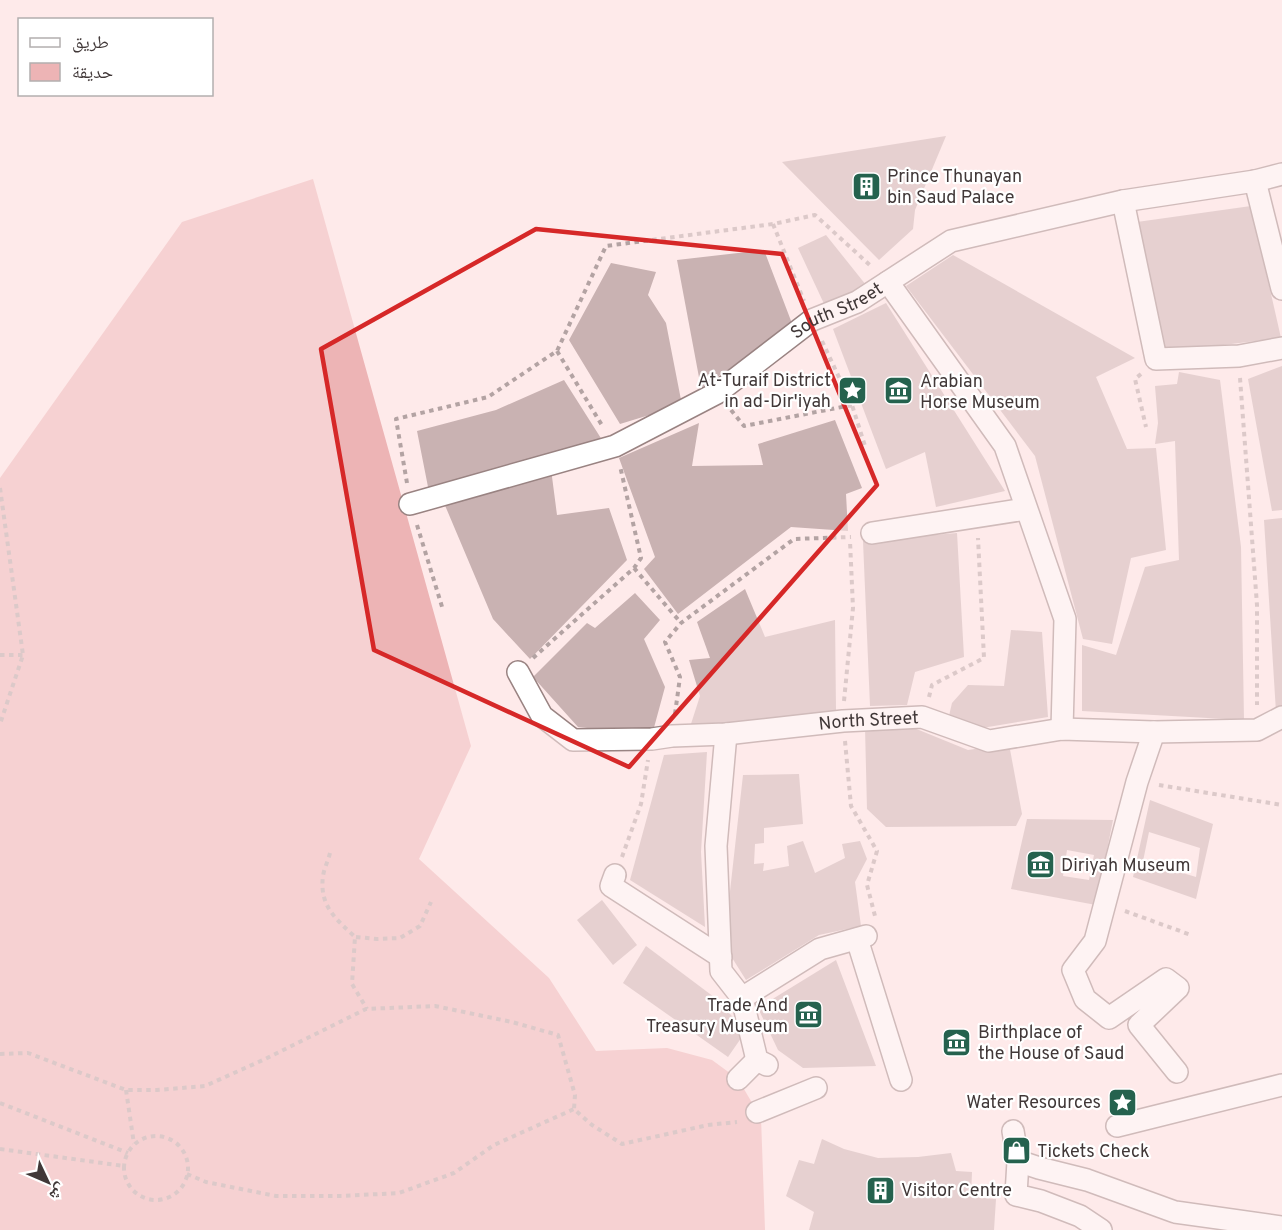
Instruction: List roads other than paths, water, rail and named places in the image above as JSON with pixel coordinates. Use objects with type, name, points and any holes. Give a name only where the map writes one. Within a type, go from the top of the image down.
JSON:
[{"type":"street","name":"South Street","points":[[410,504],[615,446],[717,393],[812,320],[857,302],[951,241],[1123,201],[1255,181],[1282,174]]},
{"type":"street","points":[[1255,181],[1282,289]]},
{"type":"street","points":[[1123,201],[1157,359],[1239,356],[1282,348]]},
{"type":"street","points":[[888,282],[1005,446],[1065,619],[1062,729]]},
{"type":"street","points":[[872,533],[1026,509]]},
{"type":"street","name":"North Street","points":[[518,672],[542,716],[573,740],[726,734],[843,721],[923,718],[989,741],[1062,729],[1154,732],[1257,730],[1282,717]]},
{"type":"street","points":[[1154,732],[1137,782],[1095,941],[1073,970],[1085,999],[1109,1018],[1167,979],[1178,988],[1139,1025],[1177,1072]]},
{"type":"street","points":[[726,734],[716,846],[722,971],[742,998],[762,1062],[738,1079]]},
{"type":"street","points":[[615,876],[611,886],[721,957]]},
{"type":"street","points":[[742,998],[820,949],[861,938],[901,1080]]},
{"type":"street","points":[[1117,1126],[1282,1085]]},
{"type":"street","points":[[758,1112],[816,1088]]},
{"type":"street","points":[[1013,1131],[1018,1161],[1016,1195],[1041,1201],[1080,1216],[1101,1230]]},
{"type":"street","points":[[1018,1161],[1087,1180],[1175,1212],[1282,1227]]},
{"type":"place","name":"Prince Thunayan bin Saud Palace","points":[[866,186]]},
{"type":"place","name":"At-Turaif District in ad-Dir'iyah","points":[[852,390]]},
{"type":"place","name":"Arabian Horse Museum","points":[[899,391]]},
{"type":"place","name":"Diriyah Museum","points":[[1040,865]]},
{"type":"place","name":"Trade And Treasury Museum","points":[[809,1015]]},
{"type":"place","name":"Birthplace of the House of Saud","points":[[957,1042]]},
{"type":"place","name":"Water Resources","points":[[1122,1102]]},
{"type":"place","name":"Tickets Check","points":[[1016,1151]]},
{"type":"place","name":"Visitor Centre","points":[[880,1190]]}]
